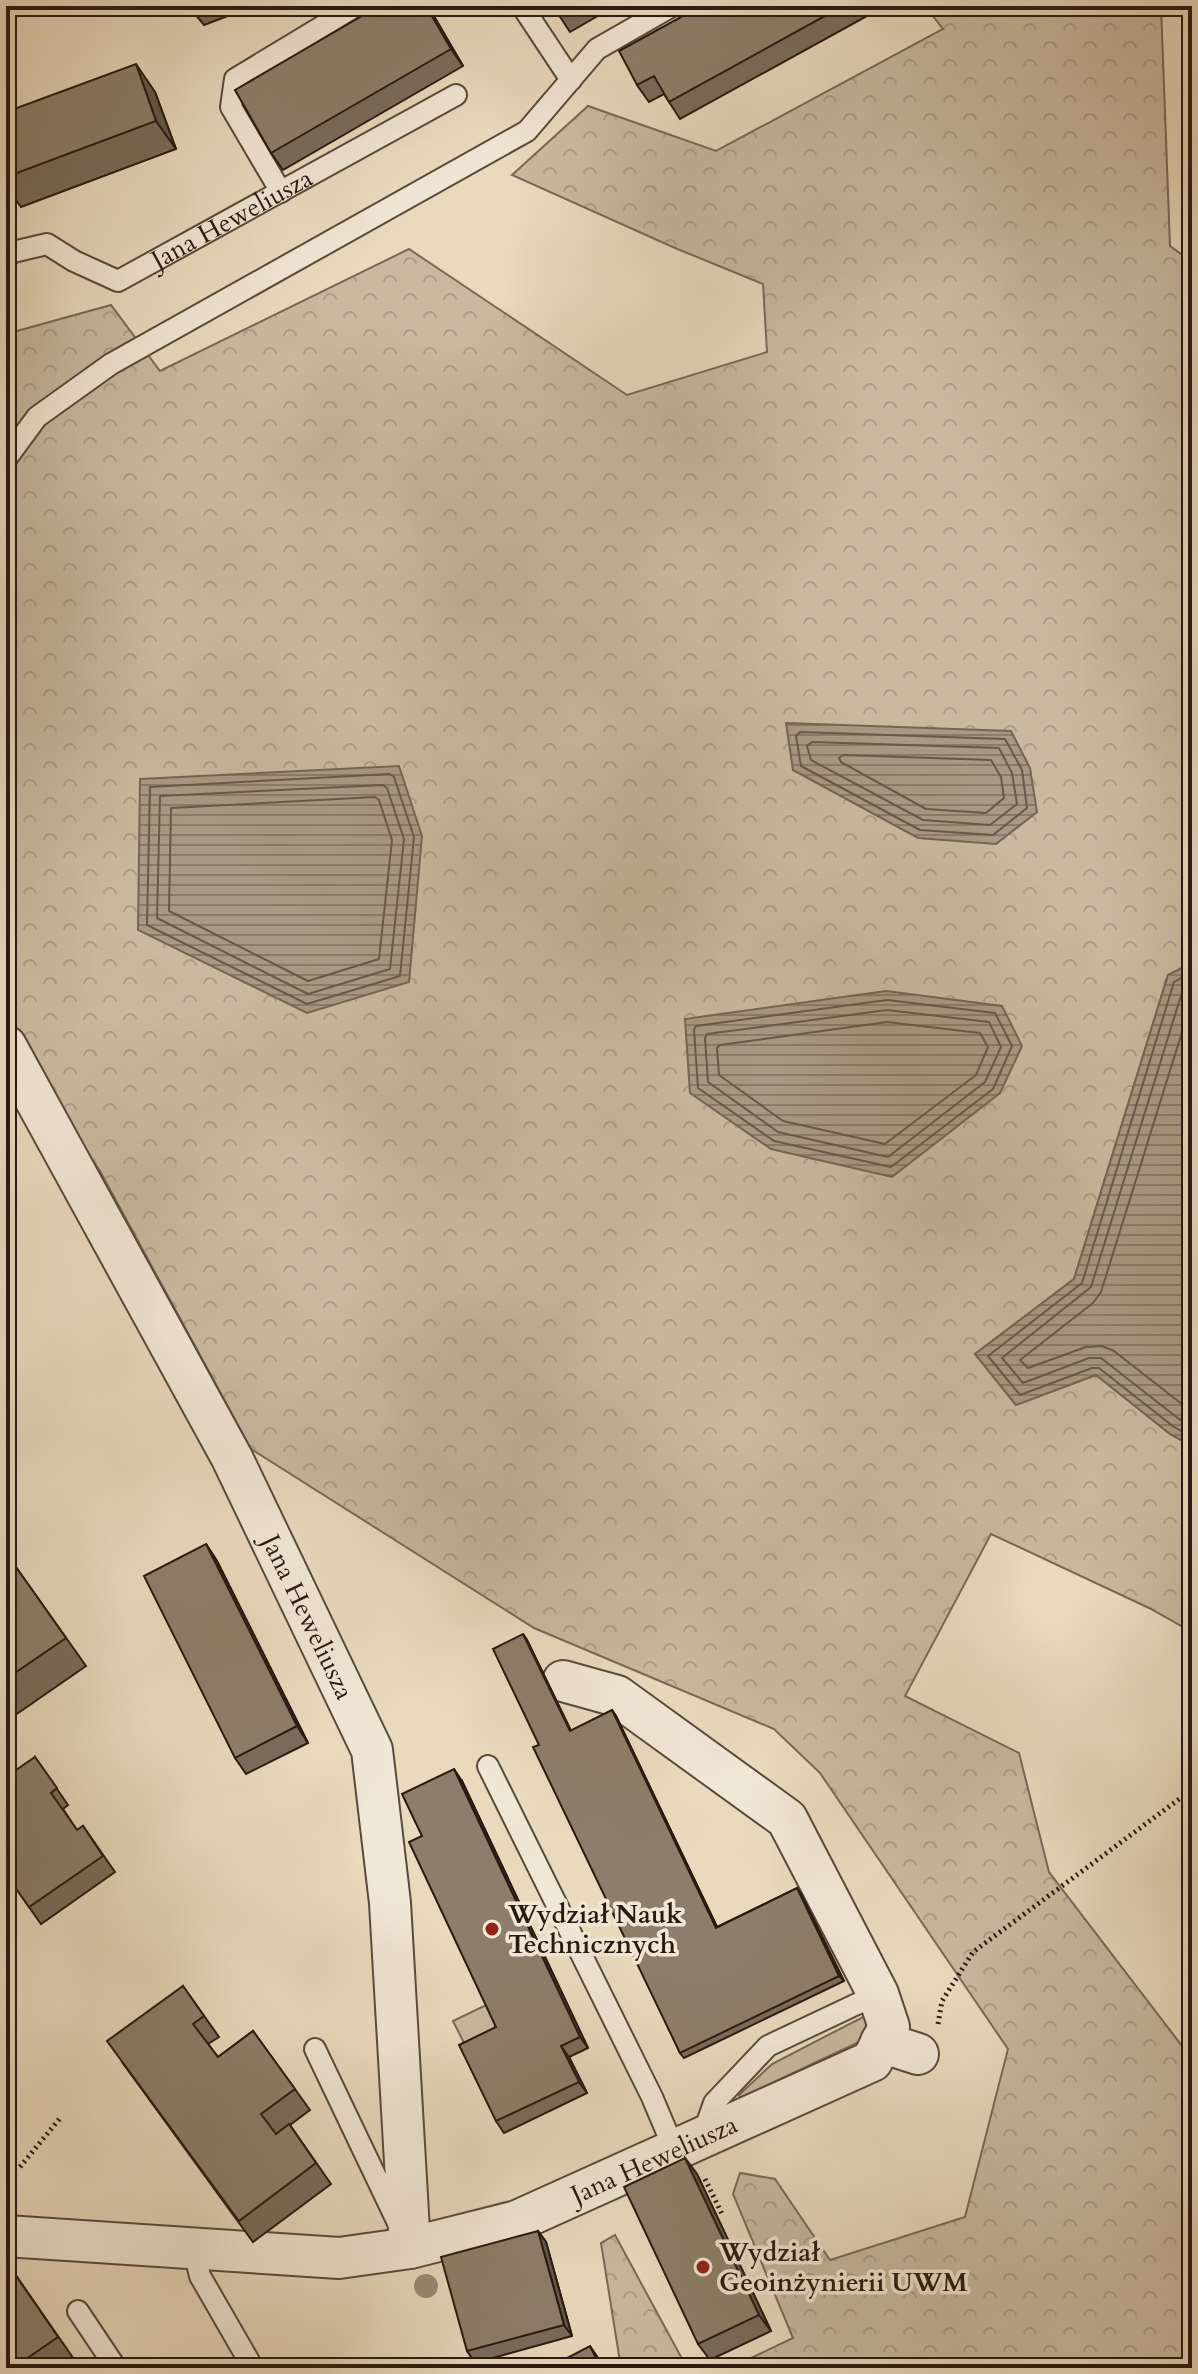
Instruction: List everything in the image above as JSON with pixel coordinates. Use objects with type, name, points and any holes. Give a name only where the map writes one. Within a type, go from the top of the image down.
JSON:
[{"type":"street","name":"Jana Heweliusza","points":[[6,1046],[232,1458],[372,1750],[390,1903],[410,2248]]},
{"type":"street","points":[[563,1681],[617,1696],[787,1819],[878,1994],[900,2048]]},
{"type":"street","name":"Jana Heweliusza","points":[[6,2236],[194,2251],[339,2258],[410,2248],[517,2221],[900,2048]]},
{"type":"lane","points":[[281,192],[231,107],[235,79],[356,6]]},
{"type":"lane","points":[[522,6],[571,80]]},
{"type":"lane","points":[[6,459],[37,417],[111,364],[527,131],[597,49],[672,6]]},
{"type":"lane","name":"Jana Heweliusza","points":[[6,258],[13,252],[47,244],[74,261],[118,281],[456,95]]},
{"type":"lane","points":[[488,1766],[652,2097],[688,2143],[714,2103],[768,2046],[878,1994]]},
{"type":"lane","points":[[315,2049],[410,2248]]},
{"type":"lane","points":[[194,2251],[200,2276],[253,2368]]},
{"type":"lane","points":[[78,2311],[116,2368]]},
{"type":"path","points":[[900,2048],[933,2054],[942,2001],[973,1952],[1186,1794],[1192,1775]]},
{"type":"path","points":[[20,2167],[61,2117]]},
{"type":"green space","points":[[925,6],[1161,6],[1170,246],[1192,262],[1192,963],[1168,975],[1074,1279],[975,1354],[1016,1405],[1096,1375],[1170,1434],[1192,1446],[1192,1632],[1149,1608],[991,1534],[905,1696],[1019,1753],[1049,1872],[1192,2059],[1192,2368],[730,2368],[793,2338],[733,2194],[740,2173],[775,2179],[830,2260],[965,2217],[1008,2049],[820,1773],[774,1729],[534,1628],[251,1449],[100,1171],[35,1078],[6,1003],[6,334],[111,305],[160,371],[409,249],[627,395],[767,352],[763,284],[512,175],[588,106],[716,151],[943,29]]},
{"type":"green space","points":[[488,2004],[504,2039],[470,2055],[453,2021]]},
{"type":"green space","points":[[865,2016],[867,2024],[859,2042],[740,2098],[739,2095],[772,2064]]},
{"type":"green space","points":[[615,2235],[687,2368],[621,2368],[601,2243]]},
{"type":"water","points":[[786,723],[1011,731],[1030,768],[1037,812],[996,844],[918,838],[793,770]]},
{"type":"water","points":[[399,766],[422,836],[409,982],[307,1013],[138,930],[140,779]]},
{"type":"water","points":[[1192,963],[1192,1446],[1170,1434],[1096,1375],[1016,1405],[975,1354],[1074,1279],[1168,975]]},
{"type":"water","points":[[886,991],[1002,1006],[1022,1046],[1000,1093],[892,1177],[771,1149],[690,1093],[685,1019]]},
{"type":"building","points":[[192,6],[216,6],[195,14]]},
{"type":"building","points":[[379,6],[426,6],[451,49],[271,153],[235,90]]},
{"type":"building","points":[[553,6],[575,6],[559,16]]},
{"type":"building","points":[[701,6],[843,6],[669,102],[654,76],[637,85],[619,51]]},
{"type":"building","points":[[136,64],[156,121],[6,177],[6,112]]},
{"type":"building","points":[[206,1544],[297,1726],[235,1758],[144,1576]]},
{"type":"building","points":[[6,1553],[66,1638],[6,1679]]},
{"type":"building","points":[[523,1634],[570,1731],[612,1710],[716,1928],[797,1888],[839,1976],[680,2053],[533,1747],[539,1745],[493,1649]]},
{"type":"building","points":[[35,1757],[57,1788],[51,1793],[77,1830],[83,1826],[103,1856],[29,1907],[8,1877],[12,1875],[6,1867],[6,1777]]},
{"type":"building","name":"Wydział Nauk Technicznych","points":[[454,1769],[580,2037],[561,2046],[579,2082],[496,2121],[459,2045],[496,2027],[409,1842],[422,1836],[402,1794]]},
{"type":"building","points":[[183,1986],[204,2016],[193,2024],[218,2057],[253,2031],[295,2089],[261,2114],[276,2134],[289,2124],[316,2163],[239,2221],[107,2041]]},
{"type":"building","name":"Wydział Geoinżynierii UWM","points":[[685,2158],[759,2315],[698,2344],[624,2187]]},
{"type":"building","points":[[538,2231],[564,2325],[467,2351],[441,2257]]},
{"type":"building","points":[[6,2261],[58,2337],[13,2368],[6,2368]]},
{"type":"building","points":[[590,2346],[601,2368],[548,2368]]},
{"type":"place","name":"Wydział Nauk Technicznych","points":[[492,1929]]},
{"type":"place","name":"Wydział Geoinżynierii UWM","points":[[703,2267]]}]
